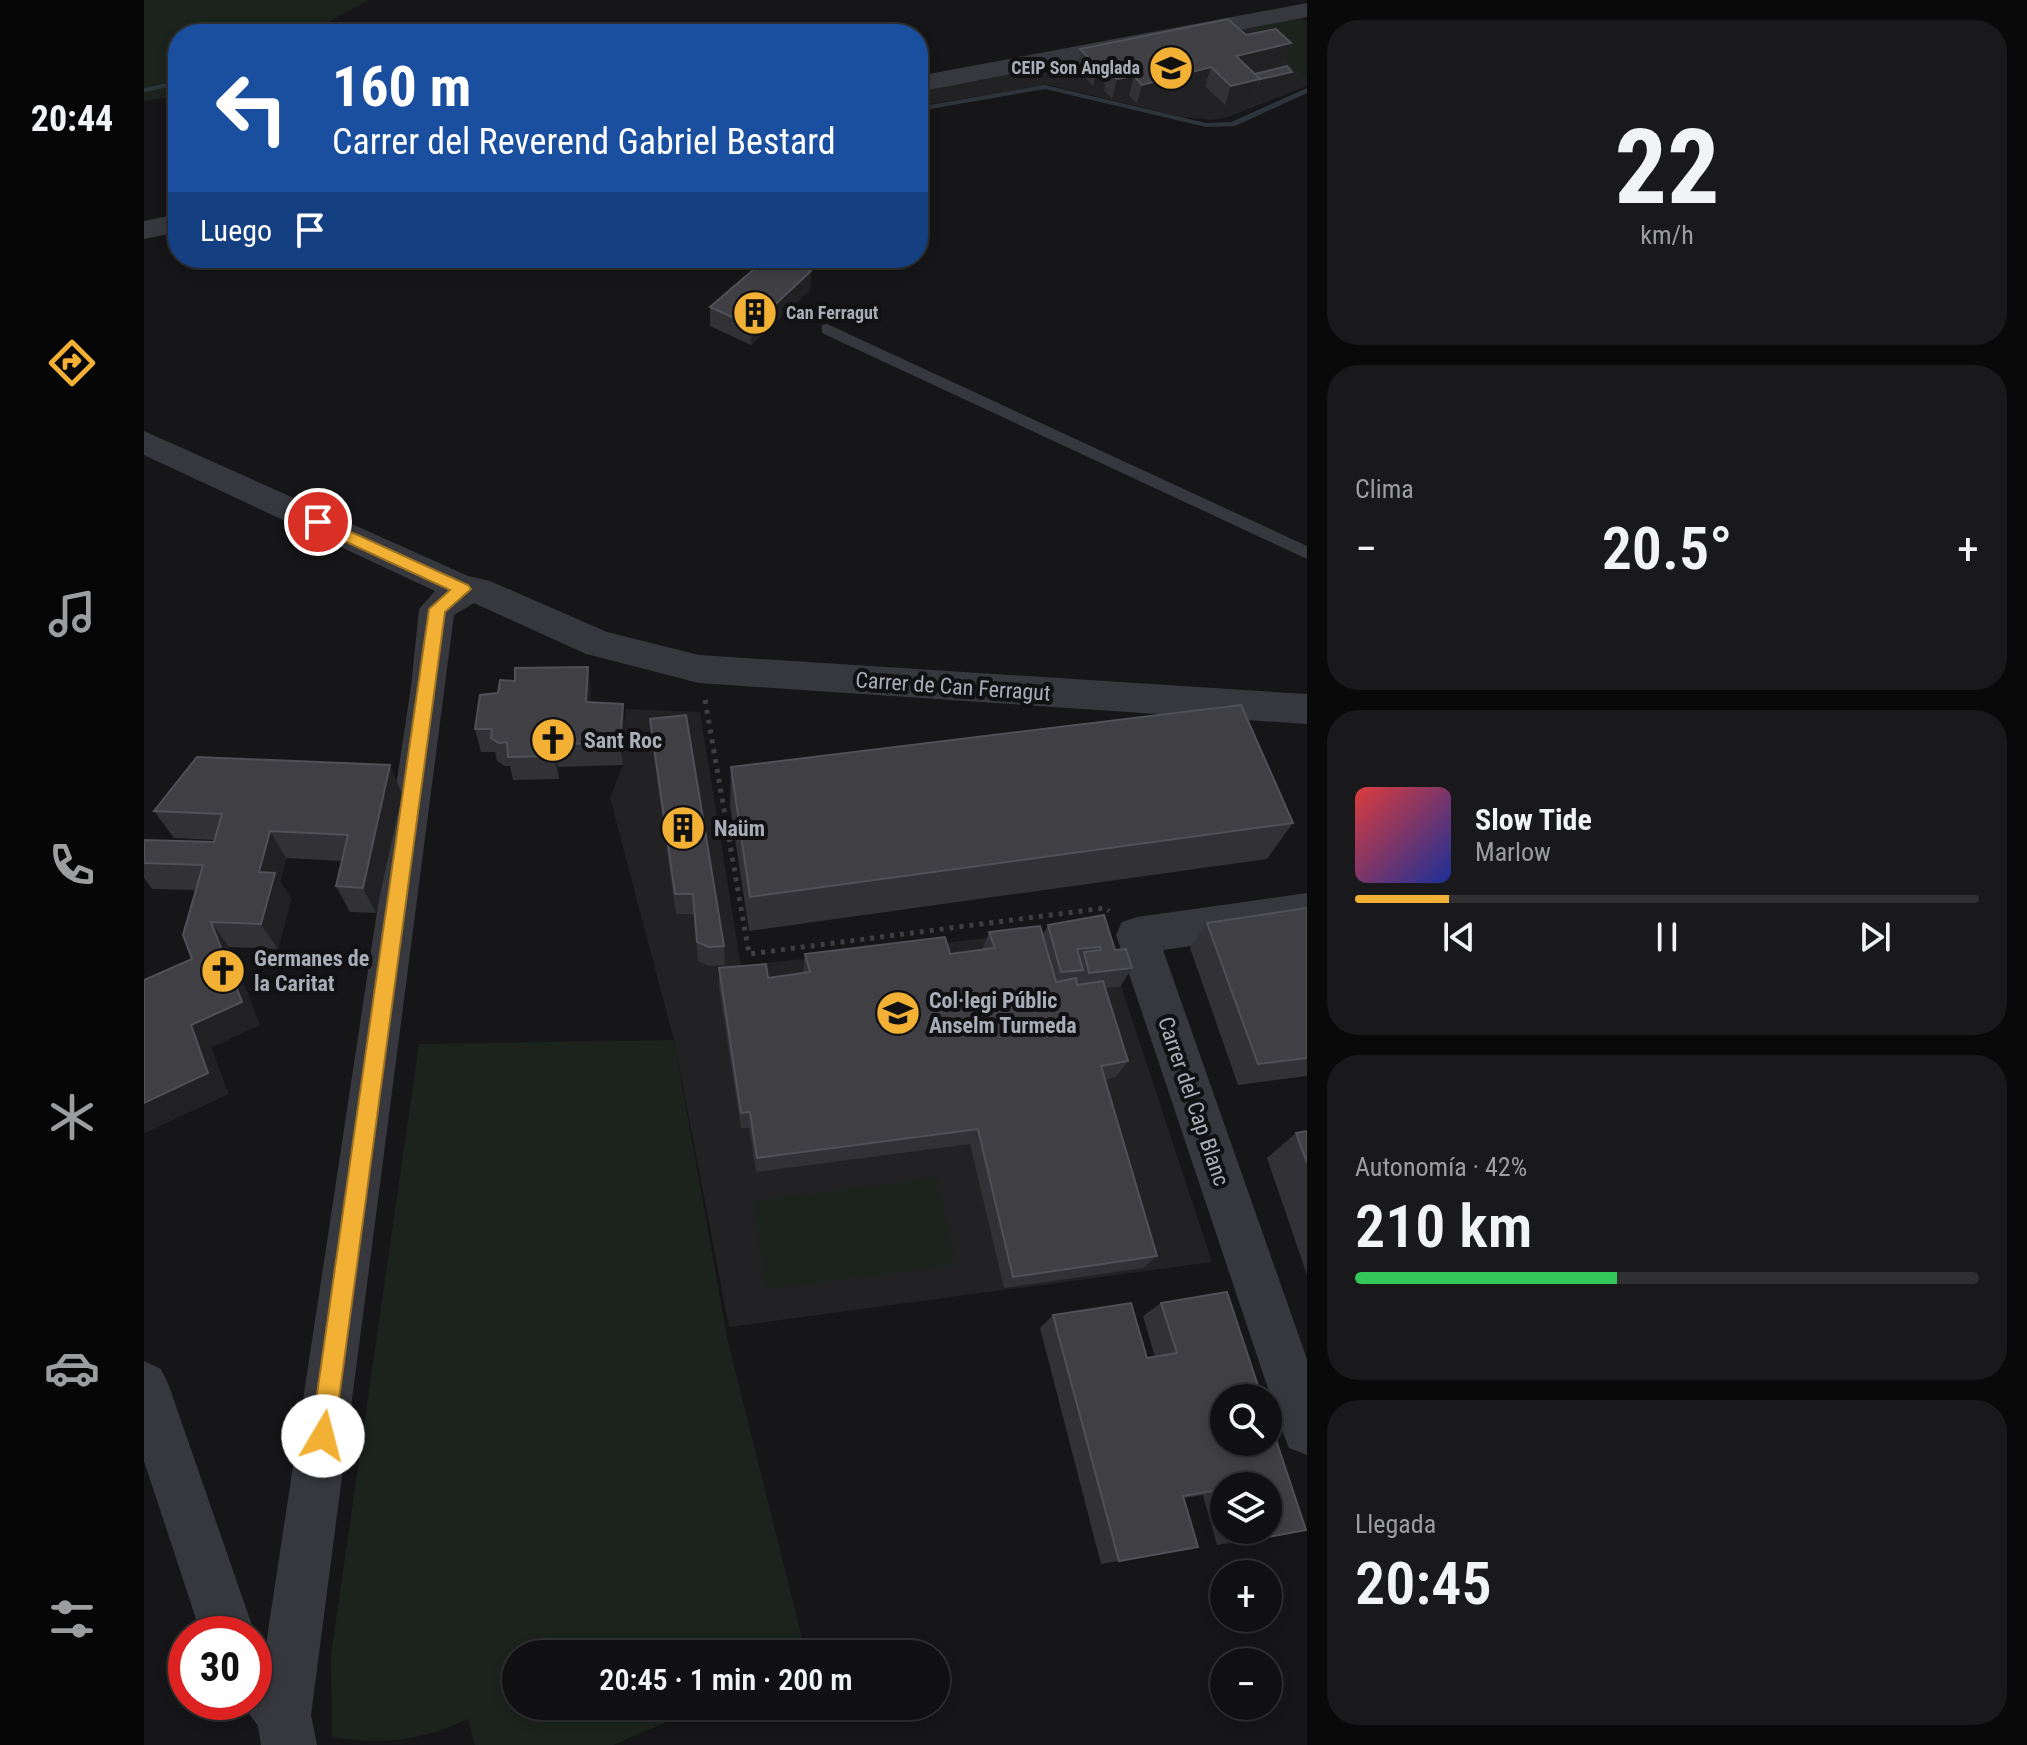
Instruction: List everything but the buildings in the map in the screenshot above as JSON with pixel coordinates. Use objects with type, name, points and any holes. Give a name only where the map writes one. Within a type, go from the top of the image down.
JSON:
[{"type":"street","points":[[928,82],[1307,10]]},
{"type":"street","points":[[144,230],[168,225]]},
{"type":"street","points":[[144,442],[463,589],[437,609],[427,702],[275,1711]]},
{"type":"street","name":"Carrer de Can Ferragut","points":[[463,589],[478,590],[599,644],[699,669],[1260,706],[1307,690]]},
{"type":"street","points":[[1260,706],[1307,709]]},
{"type":"street","points":[[1137,935],[1307,911]]},
{"type":"street","name":"Carrer del Cap Blanc","points":[[1137,935],[1307,1430]]},
{"type":"street","points":[[144,1386],[222,1616]]},
{"type":"lane","points":[[827,329],[1307,553]]},
{"type":"path","points":[[699,669],[749,954],[1105,908],[1137,935]]},
{"type":"shaded area","points":[[144,0],[369,0],[325,24],[168,24],[168,97],[144,101]]},
{"type":"shaded area","name":"CEIP Son Anglada","points":[[1302,18],[1307,22],[1307,86],[1228,117],[1211,120],[1182,117],[1049,85],[928,104],[928,88]]},
{"type":"shaded area","points":[[1302,18],[1307,22],[1307,79],[1253,27]]},
{"type":"shaded area","name":"Col·legi Públic Anselm Turmeda","points":[[626,709],[700,712],[741,966],[1101,925],[1212,1262],[729,1327],[674,1040],[610,798],[623,765]]},
{"type":"shaded area","points":[[674,1040],[728,1342],[802,1640],[502,1640],[502,1720],[671,1720],[613,1745],[475,1745],[468,1719],[434,1732],[402,1739],[369,1741],[332,1737],[331,1655],[419,1044]]},
{"type":"shaded area","points":[[937,1177],[956,1265],[766,1290],[753,1201]]},
{"type":"waterway","points":[[144,90],[168,85]]},
{"type":"waterway","points":[[928,107],[1045,87],[1206,125],[1232,124],[1307,90]]},
{"type":"place","name":"CEIP Son Anglada","points":[[1171,68]]},
{"type":"place","name":"Can Ferragut","points":[[755,313]]},
{"type":"place","name":"Sant Roc","points":[[553,740]]},
{"type":"place","name":"Naüm","points":[[683,828]]},
{"type":"place","name":"Germanes de la Caritat","points":[[223,971]]},
{"type":"place","name":"Col·legi Públic Anselm Turmeda","points":[[898,1013]]},
{"type":"route","points":[[318,522],[463,589],[437,609],[429,687],[323,1436]]}]
